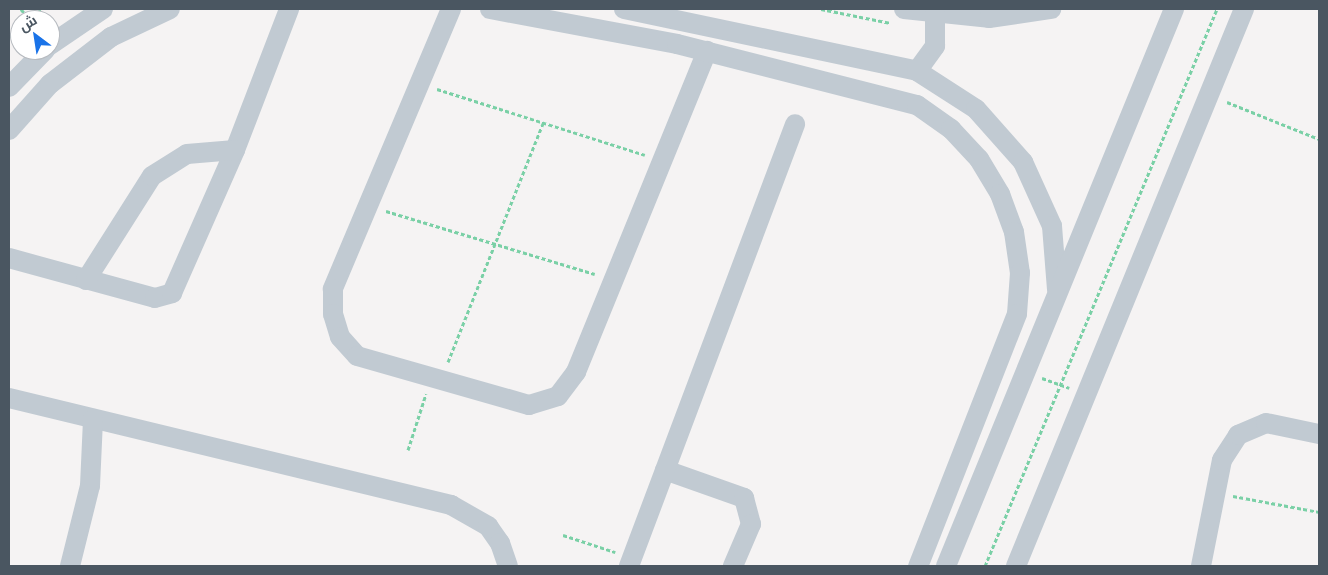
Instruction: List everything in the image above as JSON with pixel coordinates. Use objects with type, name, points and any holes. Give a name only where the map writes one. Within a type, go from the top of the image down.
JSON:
[{"type":"street","points":[[60,38],[103,9]]},
{"type":"street","points":[[9,130],[50,84],[111,37],[170,9]]},
{"type":"street","points":[[9,258],[162,299],[172,294],[235,150],[289,9]]},
{"type":"street","points":[[451,9],[333,289],[333,314],[340,337],[357,356],[529,405],[558,396],[576,372],[707,51]]},
{"type":"street","points":[[490,9],[677,44],[917,105],[950,129],[979,159],[1000,194],[1014,232],[1020,273],[1017,314],[918,566]]},
{"type":"street","points":[[624,9],[683,24],[917,71],[976,109],[1023,162],[1052,226],[1057,293]]},
{"type":"street","points":[[903,17],[935,15],[989,18],[1051,9]]},
{"type":"street","points":[[946,566],[1174,9]]},
{"type":"street","points":[[1016,566],[1244,9]]},
{"type":"street","points":[[917,71],[935,46],[935,15]]},
{"type":"street","points":[[677,44],[683,24]]},
{"type":"street","points":[[9,87],[35,60]]},
{"type":"street","points":[[630,562],[795,124]]},
{"type":"street","points":[[86,280],[152,176],[186,154],[235,150]]},
{"type":"street","points":[[9,398],[451,505],[488,526],[508,566]]},
{"type":"street","points":[[70,566],[90,486],[93,419]]},
{"type":"street","points":[[1201,566],[1215,493],[1228,446],[1251,427],[1266,423],[1319,434]]},
{"type":"street","points":[[665,470],[744,498],[751,524],[733,566]]},
{"type":"street","points":[[940,510],[965,519]]},
{"type":"path","points":[[820,9],[903,17]]},
{"type":"path","points":[[985,566],[1217,9]]},
{"type":"path","points":[[420,84],[662,160]]},
{"type":"path","points":[[1209,94],[1319,139]]},
{"type":"path","points":[[408,450],[543,123]]},
{"type":"path","points":[[368,206],[614,280]]},
{"type":"path","points":[[1025,372],[1086,395]]},
{"type":"path","points":[[1215,493],[1319,512]]},
{"type":"path","points":[[563,536],[630,562]]}]
